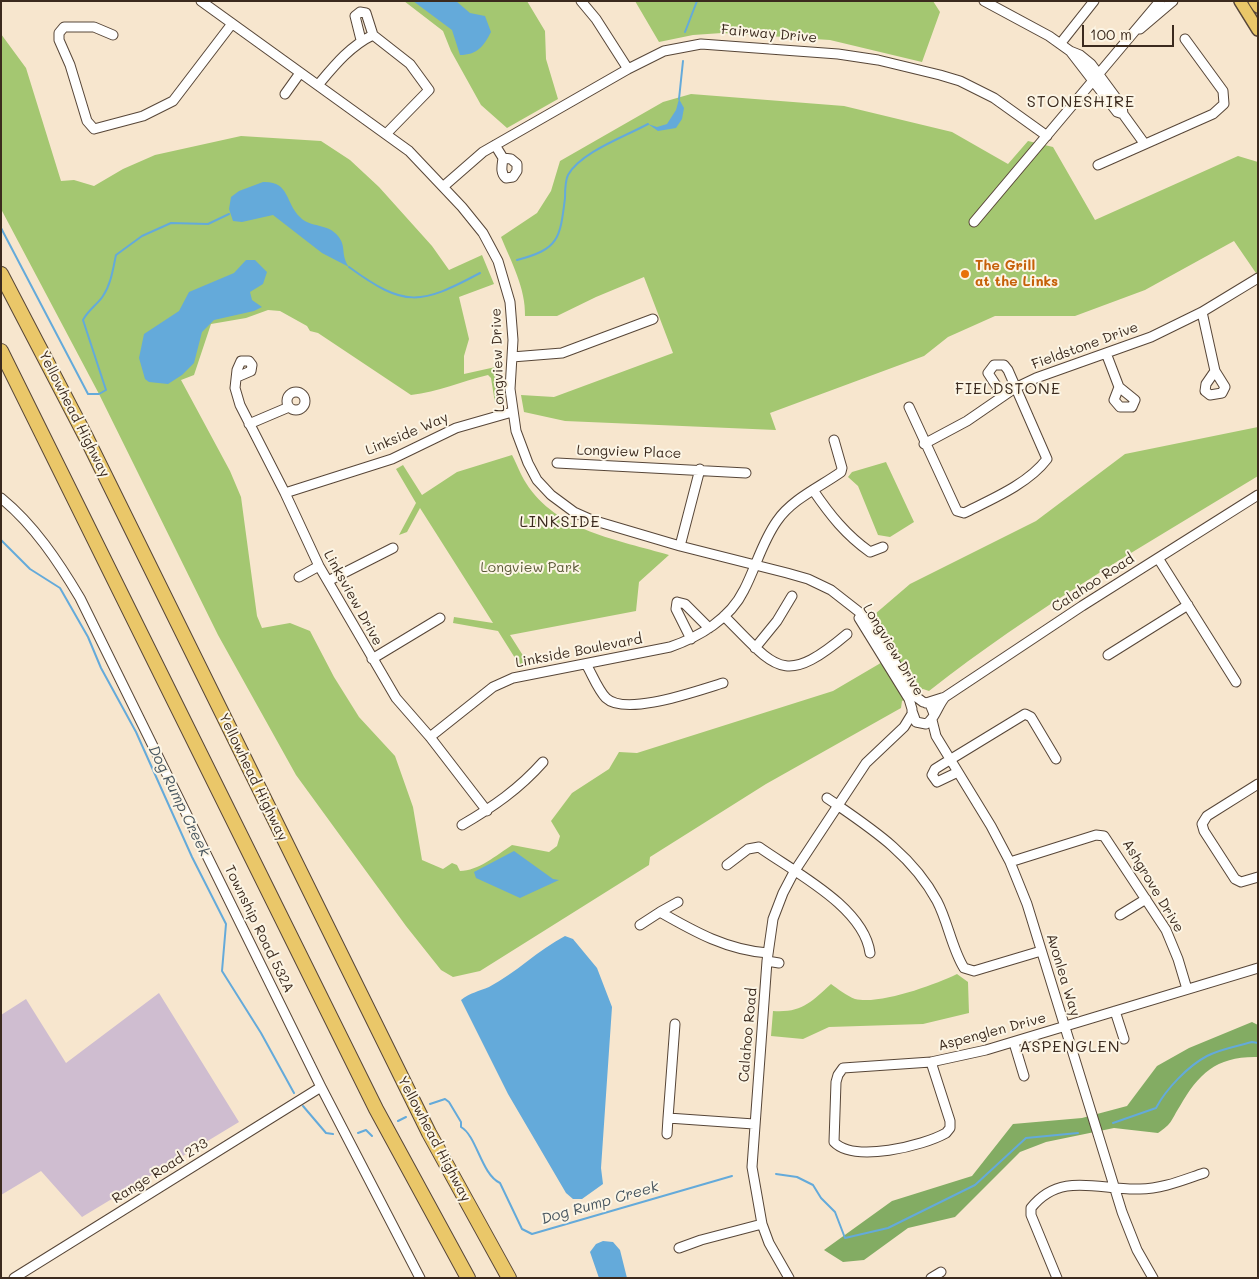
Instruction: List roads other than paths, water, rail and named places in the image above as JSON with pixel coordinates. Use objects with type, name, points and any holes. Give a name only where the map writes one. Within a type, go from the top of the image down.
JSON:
[{"type":"highway","name":"Yellowhead Highway","points":[[1,274],[87,439],[429,1133],[509,1278]]},
{"type":"highway","points":[[1,350],[376,1109],[468,1278]]},
{"type":"main road","points":[[1240,1],[1258,30]]},
{"type":"main road","points":[[1254,1],[1258,7]]},
{"type":"street","name":"Longview Drive","points":[[202,1],[231,24],[418,158],[478,227],[498,261],[510,302],[513,328],[510,389],[512,412],[521,448],[538,480],[551,495],[574,512],[592,520],[680,546],[808,579],[831,590],[874,628],[915,696],[925,702]]},
{"type":"street","points":[[581,1],[596,19],[626,66]]},
{"type":"street","points":[[984,1],[1080,55],[1091,64],[1096,79],[1122,106],[1123,114],[1144,143]]},
{"type":"street","points":[[1060,44],[1094,1]]},
{"type":"street","points":[[974,222],[1136,32],[1144,19],[1160,1]]},
{"type":"street","points":[[1136,32],[1173,1]]},
{"type":"street","points":[[361,40],[356,16],[360,12],[366,14],[373,35],[410,64],[429,90],[386,134]]},
{"type":"street","points":[[113,35],[87,26],[64,27],[59,33],[86,121],[94,129],[143,116],[173,101],[231,24]]},
{"type":"street","points":[[318,85],[342,57],[361,40],[373,35]]},
{"type":"street","points":[[1098,165],[1213,114],[1224,104],[1223,91],[1185,39]]},
{"type":"street","name":"Fairway Drive","points":[[444,186],[483,152],[626,66],[664,51],[710,44],[858,57],[960,82],[994,98],[1047,136]]},
{"type":"street","points":[[285,94],[300,74]]},
{"type":"street","points":[[495,145],[503,158]]},
{"type":"street","name":"Fieldstone Drive","points":[[924,444],[967,421],[1015,388],[1036,378],[1151,337],[1202,312],[1258,278]]},
{"type":"street","points":[[1202,312],[1215,371]]},
{"type":"street","points":[[512,357],[562,354],[653,319]]},
{"type":"street","points":[[1106,353],[1119,387]]},
{"type":"street","points":[[909,408],[924,444],[957,511],[964,513],[997,496],[1039,470],[1047,459],[1008,370],[1004,365],[994,365],[988,373],[1003,396]]},
{"type":"street","name":"Linksview Drive","points":[[237,377],[235,388],[237,396],[249,424],[285,493],[319,566],[372,659],[396,698],[430,737],[487,811]]},
{"type":"street","points":[[249,424],[289,407]]},
{"type":"street","name":"Linkside Way","points":[[285,493],[392,459],[456,428],[512,412]]},
{"type":"street","name":"Linkside Boulevard","points":[[430,737],[493,687],[513,678],[670,647],[692,640],[709,628],[724,616],[744,591],[778,519],[789,507],[841,472],[842,468],[834,440]]},
{"type":"street","name":"Longview Place","points":[[557,463],[700,469],[746,473]]},
{"type":"street","name":"Longview Place","points":[[680,546],[700,469]]},
{"type":"street","points":[[814,490],[835,521],[855,541],[870,552],[883,547]]},
{"type":"street","name":"Calahoo Road","points":[[925,702],[945,697],[1158,558],[1258,496]]},
{"type":"street","name":"Township Road 532A","points":[[1,498],[24,519],[55,556],[80,598],[321,1087],[420,1278]]},
{"type":"street","points":[[328,581],[392,548]]},
{"type":"street","points":[[1158,558],[1236,682]]},
{"type":"street","points":[[299,577],[319,566]]},
{"type":"street","points":[[755,648],[777,621],[792,596]]},
{"type":"street","points":[[692,640],[676,609],[676,602],[685,604],[709,628]]},
{"type":"street","name":"Longview Drive","points":[[850,605],[909,699],[912,712]]},
{"type":"street","points":[[1108,655],[1188,605]]},
{"type":"street","points":[[724,616],[771,662],[784,668],[802,664],[824,653],[847,634]]},
{"type":"street","points":[[372,659],[440,618]]},
{"type":"street","points":[[586,664],[606,698],[622,705],[648,703],[723,683]]},
{"type":"street","name":"Calahoo Road","points":[[933,717],[945,697]]},
{"type":"street","points":[[904,727],[921,724],[933,717],[932,707],[925,702],[916,704],[912,712],[914,720],[921,724]]},
{"type":"street","name":"Calahoo Road","points":[[789,1278],[769,1243],[762,1224],[752,1167],[768,957],[774,919],[783,893],[794,872],[866,763],[904,727],[912,712]]},
{"type":"street","points":[[958,772],[942,782],[934,778],[935,769],[1026,714],[1031,717],[1056,759]]},
{"type":"street","name":"Avonlea Way","points":[[933,717],[936,736]]},
{"type":"street","name":"Avonlea Way","points":[[921,724],[936,736],[1010,862],[1041,951],[1114,1187],[1137,1250],[1153,1278]]},
{"type":"street","points":[[462,825],[487,811],[517,789],[543,762]]},
{"type":"street","points":[[1258,784],[1207,816],[1202,824],[1204,831],[1235,878],[1241,882],[1258,877]]},
{"type":"street","points":[[827,798],[896,848],[926,882],[944,916],[964,968],[974,971],[1041,951]]},
{"type":"street","name":"Ashgrove Drive","points":[[1010,862],[1096,836],[1104,836],[1146,899],[1172,944],[1187,989]]},
{"type":"street","points":[[727,865],[748,849],[759,848],[827,893],[843,908],[868,942],[870,953]]},
{"type":"street","points":[[1120,915],[1146,899]]},
{"type":"street","points":[[640,925],[678,902]]},
{"type":"street","points":[[660,912],[702,936],[779,962]]},
{"type":"street","name":"Aspenglen Drive","points":[[931,1062],[950,1128],[939,1137],[888,1151],[844,1148],[834,1142],[836,1082],[843,1068],[931,1062],[1014,1043],[1258,968]]},
{"type":"street","points":[[1115,1011],[1124,1039]]},
{"type":"street","points":[[667,1134],[675,1024]]},
{"type":"street","points":[[1014,1043],[1024,1076]]},
{"type":"street","name":"Range Road 273","points":[[14,1278],[321,1087]]},
{"type":"street","points":[[668,1118],[754,1124]]},
{"type":"street","points":[[1057,1278],[1030,1215],[1031,1208],[1045,1195],[1069,1186],[1085,1184],[1149,1189],[1204,1173]]},
{"type":"street","points":[[679,1248],[701,1240],[762,1224]]},
{"type":"street","points":[[931,1278],[941,1272]]},
{"type":"water","points":[[413,1],[456,1],[470,13],[485,16],[491,32],[486,42],[479,49],[466,55],[460,55],[452,30]]},
{"type":"water","points":[[679,99],[684,108],[682,119],[676,128],[658,131],[648,124],[657,127],[667,124],[676,110]]},
{"type":"water","points":[[263,182],[278,185],[283,189],[295,211],[304,220],[334,232],[341,240],[349,267],[322,253],[273,215],[242,222],[233,221],[229,209],[231,197],[239,191]]},
{"type":"water","points":[[246,260],[255,260],[267,272],[263,284],[250,292],[252,300],[262,307],[254,311],[214,320],[202,332],[194,363],[182,375],[168,384],[149,382],[145,379],[139,358],[144,334],[179,311],[189,292],[234,273]]},
{"type":"water","points":[[514,851],[553,879],[559,880],[520,898],[476,878],[474,872]]},
{"type":"water","points":[[565,936],[573,939],[597,968],[612,1007],[601,1168],[603,1184],[582,1199],[573,1199],[566,1193],[508,1094],[461,1000],[499,981]]},
{"type":"water","points":[[603,1241],[613,1242],[620,1250],[627,1278],[599,1278],[590,1252],[596,1244]]},
{"type":"waterway","points":[[685,32],[697,1]]},
{"type":"waterway","points":[[679,99],[683,61]]},
{"type":"waterway","points":[[517,260],[542,251],[555,240],[561,223],[566,180],[574,167],[593,152],[648,124]]},
{"type":"waterway","points":[[1,228],[88,394],[99,394],[106,390],[83,320],[106,291],[116,255],[142,236],[171,223],[208,224],[229,214]]},
{"type":"waterway","points":[[349,267],[385,290],[413,297],[427,296],[442,291],[480,273]]},
{"type":"waterway","name":"Dog Rump Creek","points":[[1,540],[30,569],[60,588],[88,637],[101,668],[136,732],[192,857],[226,924],[222,971],[261,1033],[294,1093]]},
{"type":"waterway","name":"Dog Rump Creek","points":[[1113,1123],[1156,1108],[1178,1079],[1207,1056],[1252,1042],[1258,1043]]},
{"type":"waterway","name":"Dog Rump Creek","points":[[430,1104],[445,1099],[449,1102],[461,1122],[461,1127],[471,1138],[488,1172],[500,1183],[522,1229],[532,1234],[732,1176]]},
{"type":"waterway","name":"Dog Rump Creek","points":[[303,1106],[326,1133],[333,1134]]},
{"type":"waterway","name":"Dog Rump Creek","points":[[398,1121],[406,1117]]},
{"type":"waterway","name":"Dog Rump Creek","points":[[358,1133],[366,1130],[372,1136]]},
{"type":"waterway","name":"Dog Rump Creek","points":[[776,1174],[797,1177],[813,1185],[821,1198],[835,1212],[845,1238],[888,1228],[975,1185],[1026,1138],[1078,1133]]},
{"type":"place","name":"The Grill at the Links","points":[[965,274]]},
{"type":"district","name":"STONESHIRE","points":[[1081,102]]},
{"type":"district","name":"FIELDSTONE","points":[[1008,389]]},
{"type":"district","name":"LINKSIDE","points":[[560,522]]},
{"type":"district","name":"ASPENGLEN","points":[[1070,1047]]},
{"type":"park label","name":"Longview Park","points":[[530,568]]}]
